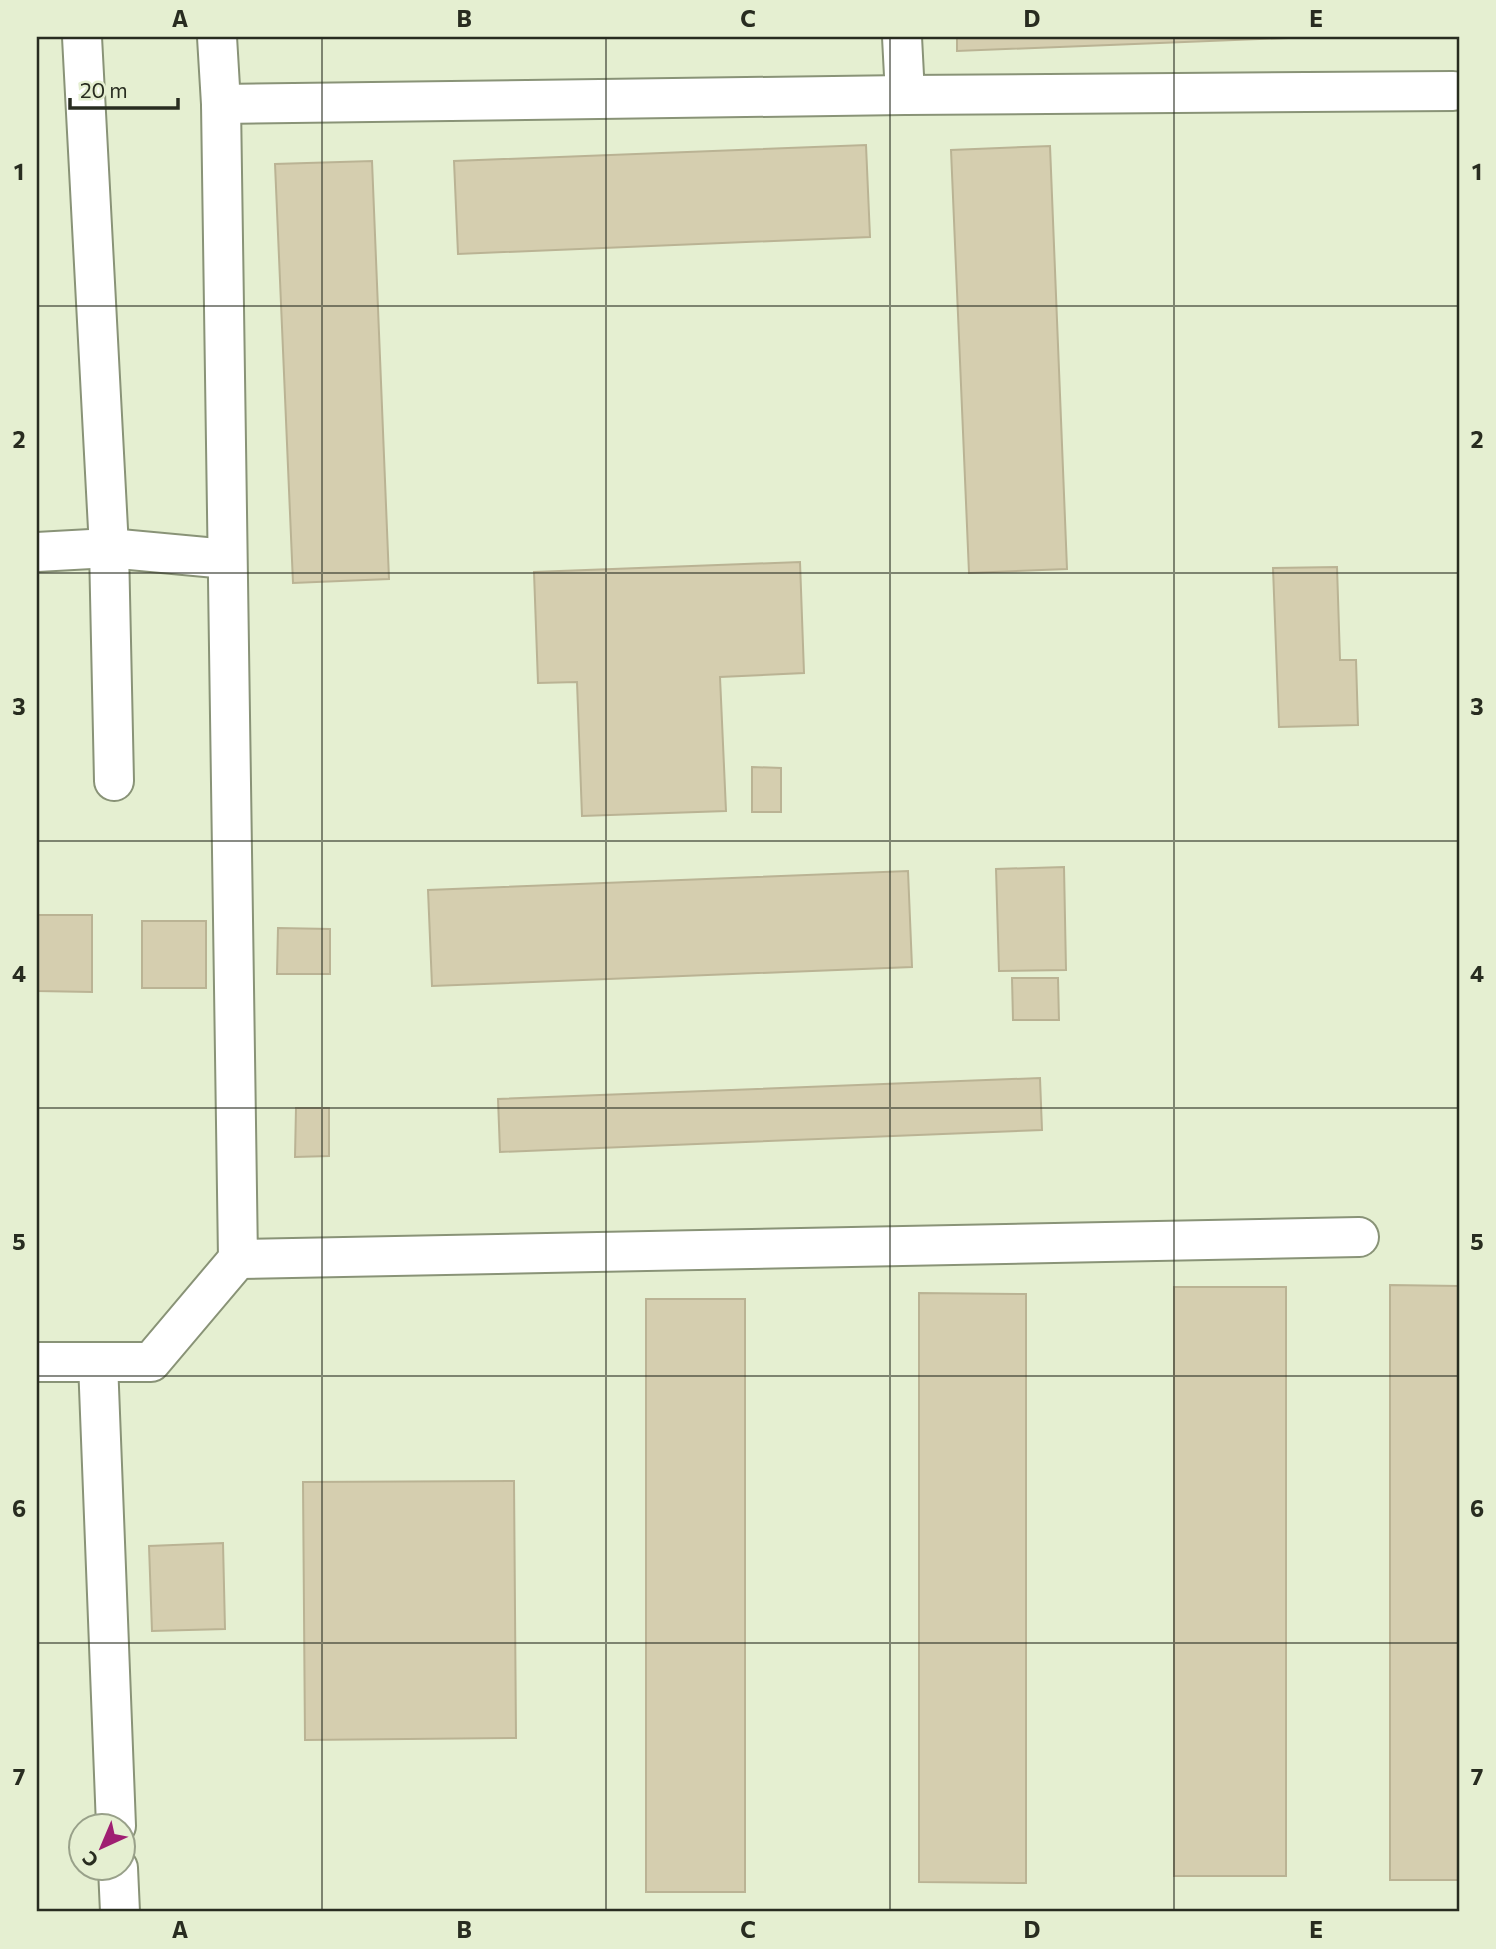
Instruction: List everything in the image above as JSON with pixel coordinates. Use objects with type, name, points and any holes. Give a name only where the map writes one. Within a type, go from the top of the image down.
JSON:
[{"type":"lane","points":[[82,37],[109,548],[114,781]]},
{"type":"lane","points":[[37,1362],[151,1362],[237,1259],[221,104],[217,37]]},
{"type":"lane","points":[[902,37],[905,94]]},
{"type":"lane","points":[[221,104],[905,94],[1453,90]]},
{"type":"lane","points":[[37,552],[109,548],[227,559]]},
{"type":"lane","points":[[237,1259],[1359,1237]]},
{"type":"lane","points":[[98,1362],[115,1812]]},
{"type":"lane","points":[[119,1882],[120,1912]]},
{"type":"building","points":[[957,37],[1313,37],[957,51]]},
{"type":"building","points":[[866,145],[870,237],[458,254],[454,161]]},
{"type":"building","points":[[1050,146],[1067,569],[969,573],[951,150]]},
{"type":"building","points":[[372,161],[389,579],[293,583],[275,164]]},
{"type":"building","points":[[800,562],[804,673],[720,677],[726,811],[582,816],[577,682],[538,683],[534,572]]},
{"type":"building","points":[[1337,567],[1340,660],[1356,660],[1358,725],[1279,727],[1273,568]]},
{"type":"building","points":[[752,767],[781,768],[781,812],[752,812]]},
{"type":"building","points":[[1064,867],[1066,970],[999,971],[996,869]]},
{"type":"building","points":[[908,871],[912,967],[432,986],[428,890]]},
{"type":"building","points":[[37,915],[92,915],[92,992],[37,991]]},
{"type":"building","points":[[142,921],[206,921],[206,988],[142,988]]},
{"type":"building","points":[[278,928],[330,929],[330,974],[277,974]]},
{"type":"building","points":[[1012,978],[1058,978],[1059,1020],[1013,1020]]},
{"type":"building","points":[[1040,1078],[1042,1130],[500,1152],[498,1099]]},
{"type":"building","points":[[296,1108],[329,1108],[329,1156],[295,1157]]},
{"type":"building","points":[[1390,1285],[1459,1286],[1459,1880],[1390,1880]]},
{"type":"building","points":[[1174,1287],[1286,1287],[1286,1876],[1174,1876]]},
{"type":"building","points":[[919,1293],[1026,1294],[1026,1883],[919,1882]]},
{"type":"building","points":[[646,1299],[745,1299],[745,1892],[646,1892]]},
{"type":"building","points":[[514,1481],[516,1738],[305,1740],[303,1482]]},
{"type":"building","points":[[223,1543],[225,1629],[152,1631],[149,1546]]}]
